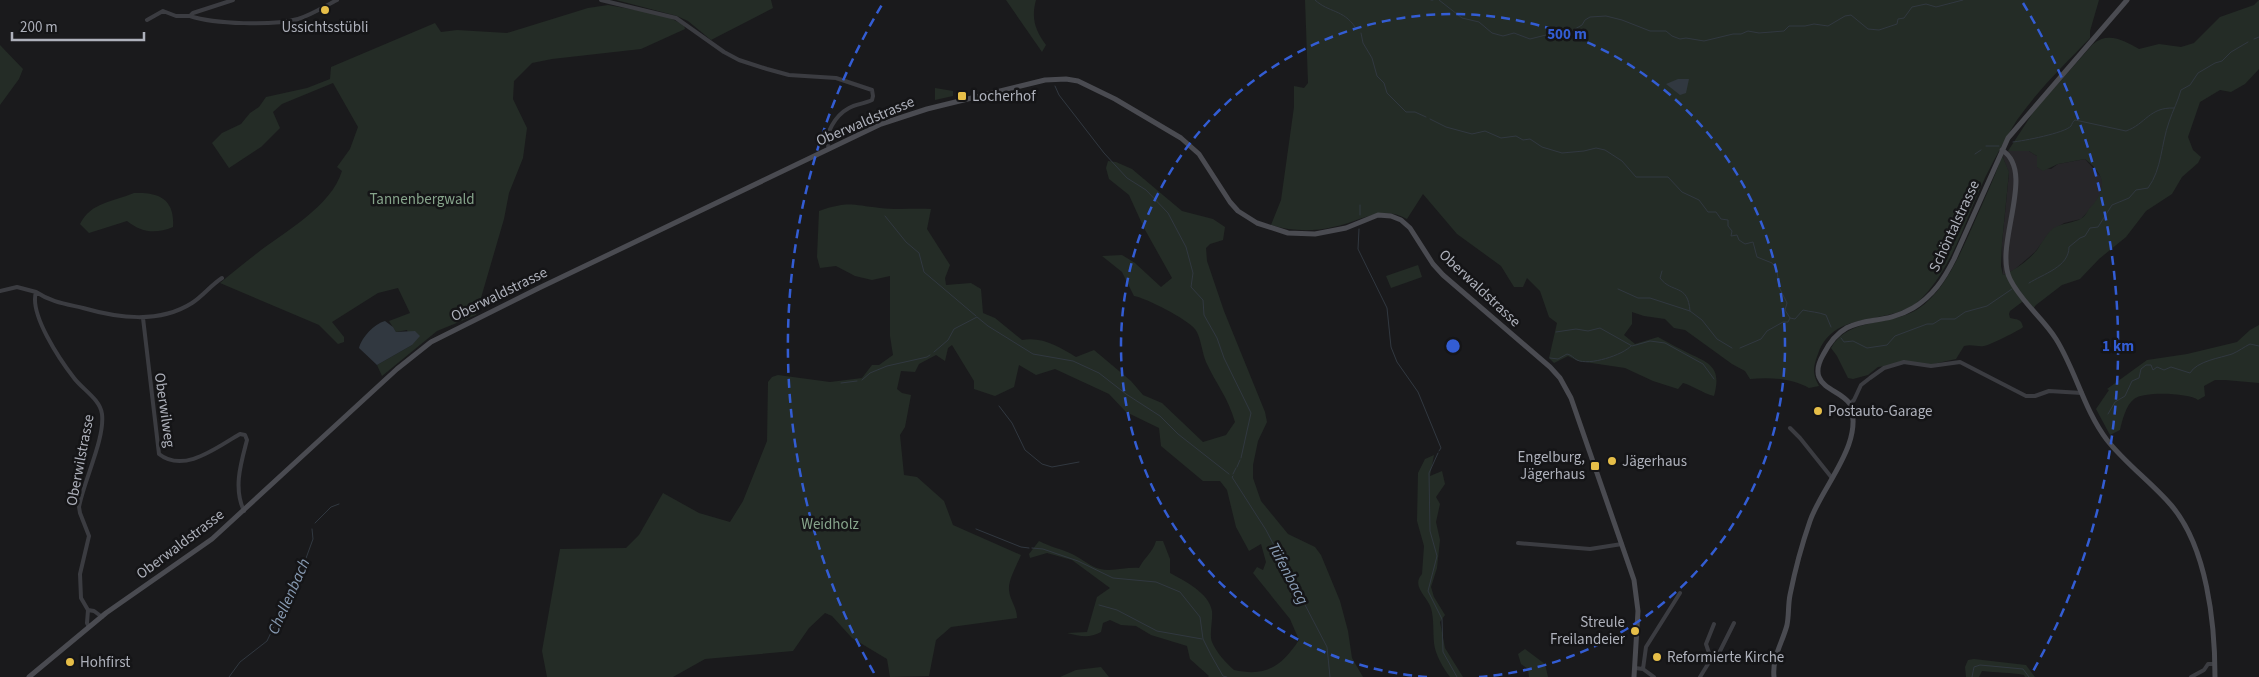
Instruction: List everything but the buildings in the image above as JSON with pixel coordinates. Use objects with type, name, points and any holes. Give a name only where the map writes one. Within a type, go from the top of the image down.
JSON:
[{"type":"street","points":[[190,16],[193,13],[233,0]]},
{"type":"street","points":[[147,20],[159,12],[214,21],[284,21],[306,16],[337,0]]},
{"type":"street","points":[[601,0],[676,18],[724,52],[739,60],[789,75],[836,78],[872,90],[874,96],[872,100],[848,109],[834,123],[827,139],[829,149]]},
{"type":"street","name":"Schöntalstrasse","points":[[1850,404],[1824,385],[1819,377],[1818,365],[1829,344],[1840,330],[1846,327],[1908,311],[1933,293],[1954,259],[2008,138],[2127,0]]},
{"type":"street","name":"Oberwaldstrasse","points":[[29,677],[89,627],[202,546],[244,511],[397,369],[431,342],[881,124],[926,109],[1045,80],[1066,79],[1086,84],[1181,138],[1199,154],[1222,190],[1238,210],[1265,227],[1288,234],[1315,234],[1346,228],[1378,215],[1397,218],[1410,228],[1433,264],[1443,275],[1550,367],[1560,378],[1571,398],[1634,580],[1638,611],[1634,677]]},
{"type":"street","points":[[2002,150],[2012,160],[2016,174],[2006,252],[2005,266],[2008,274],[2019,293],[2056,338],[2082,393],[2107,439],[2124,459],[2169,503],[2190,533],[2198,557],[2210,608],[2215,639],[2215,677]]},
{"type":"street","points":[[0,290],[17,287],[36,292],[52,301],[99,313],[142,318],[170,312],[191,303],[222,278]]},
{"type":"street","name":"Oberwilstrasse","points":[[36,292],[35,304],[47,335],[74,378],[94,399],[102,412],[97,447],[79,507],[89,532],[89,540],[80,574],[82,598],[88,610],[86,620],[89,627]]},
{"type":"street","name":"Oberwilweg","points":[[142,318],[159,454],[169,460],[190,460],[240,434],[245,435],[246,440],[238,482],[244,511]]},
{"type":"street","points":[[1774,677],[1776,654],[1786,627],[1790,597],[1805,537],[1813,513],[1842,461],[1850,438],[1853,417],[1850,404],[1861,385],[1884,368],[1904,362],[1931,366],[1960,362],[2026,396],[2035,396],[2049,391],[2082,393]]},
{"type":"street","points":[[1790,428],[1832,478]]},
{"type":"street","points":[[1518,543],[1590,550],[1622,544]]},
{"type":"street","points":[[1643,669],[1646,647],[1680,593]]},
{"type":"street","points":[[88,610],[94,611],[102,617]]},
{"type":"street","points":[[1710,662],[1717,657],[1734,623]]},
{"type":"street","points":[[1700,677],[1712,656],[1706,644],[1714,624]]},
{"type":"street","points":[[2191,677],[2204,670],[2208,664],[2215,664]]},
{"type":"street","points":[[1635,668],[1643,669],[1654,677]]},
{"type":"shaded area","points":[[1678,79],[1689,79],[1686,93],[1680,95],[1666,84]]},
{"type":"shaded area","points":[[2008,151],[2029,151],[2037,156],[2037,167],[2051,169],[2058,164],[2085,159],[2101,177],[2104,188],[2097,202],[2081,219],[2064,223],[2051,231],[2035,252],[2014,270],[2003,275],[2002,243],[2009,173],[2002,155]]},
{"type":"shaded area","points":[[385,321],[396,332],[415,331],[420,336],[412,345],[377,365],[359,348],[369,332]]},
{"type":"green space","points":[[616,0],[771,0],[773,8],[711,40],[688,21],[677,16]]},
{"type":"green space","points":[[1006,0],[1036,0],[1035,24],[1046,45],[1042,52]]},
{"type":"green space","points":[[1305,0],[2099,0],[2090,31],[2090,38],[2061,67],[2017,120],[1991,166],[1953,251],[1935,283],[1911,307],[1896,313],[1851,323],[1837,329],[1826,339],[1814,366],[1814,374],[1819,386],[1809,388],[1795,382],[1780,379],[1750,379],[1745,371],[1732,364],[1685,330],[1674,328],[1665,319],[1632,312],[1632,324],[1624,335],[1635,344],[1658,337],[1710,365],[1716,374],[1714,396],[1683,383],[1678,389],[1653,381],[1625,368],[1578,361],[1568,356],[1554,363],[1549,358],[1557,323],[1549,317],[1540,291],[1527,278],[1523,287],[1514,287],[1501,266],[1457,234],[1423,194],[1407,219],[1389,213],[1370,215],[1343,225],[1325,229],[1294,230],[1271,225],[1281,200],[1294,107],[1294,86],[1304,88],[1308,83]]},
{"type":"green space","points":[[2259,0],[2259,69],[2245,84],[2231,92],[2220,90],[2200,102],[2188,137],[2193,150],[2201,157],[2198,163],[2182,177],[2172,194],[2146,211],[2126,237],[2099,259],[2080,279],[2062,285],[2033,309],[2022,302],[2010,311],[2010,318],[2020,321],[2023,327],[2011,334],[1984,346],[1964,346],[1956,359],[1924,366],[1904,364],[1878,367],[1868,375],[1853,379],[1848,378],[1831,348],[1839,338],[1859,326],[1907,315],[1918,309],[1939,289],[1956,262],[2002,155],[2009,172],[2002,243],[2001,266],[2003,275],[2017,268],[2030,258],[2050,231],[2058,226],[2082,218],[2095,202],[2101,189],[2101,177],[2085,159],[2058,164],[2043,171],[2037,167],[2037,156],[2029,151],[2008,151],[2034,111],[2093,44],[2099,40],[2110,38],[2122,40],[2139,49],[2159,44],[2181,47],[2194,43],[2220,17],[2254,5]]},
{"type":"green space","name":"Tannenbergwald","points":[[608,5],[664,15],[684,25],[685,29],[641,49],[532,63],[514,81],[513,99],[527,128],[523,158],[509,193],[504,219],[476,315],[437,331],[382,376],[377,365],[412,345],[407,330],[396,332],[389,321],[410,313],[398,288],[378,293],[332,322],[344,337],[344,342],[338,344],[319,325],[220,283],[305,218],[328,196],[342,171],[337,167],[350,149],[358,127],[333,83],[282,104],[273,112],[280,128],[261,147],[229,168],[212,143],[222,133],[241,124],[250,113],[259,107],[266,97],[307,88],[330,79],[331,67],[435,23],[441,32],[457,30],[507,33],[588,8]]},
{"type":"green space","points":[[0,45],[23,69],[19,79],[0,105]]},
{"type":"green space","points":[[935,88],[953,91],[953,96],[935,100]]},
{"type":"green space","name":"Weidholz","points":[[1108,161],[1116,162],[1132,169],[1182,211],[1213,219],[1225,227],[1223,240],[1210,244],[1206,248],[1207,261],[1224,311],[1265,412],[1267,422],[1258,441],[1253,465],[1253,478],[1261,501],[1288,534],[1315,547],[1321,555],[1340,601],[1348,631],[1352,658],[1363,677],[1208,677],[1190,659],[1187,646],[1151,635],[1136,626],[1121,625],[1110,620],[1103,623],[1101,632],[1092,636],[1067,633],[1087,632],[1097,597],[1110,588],[1072,560],[1047,553],[1030,558],[1029,554],[1039,541],[1072,554],[1097,568],[1109,570],[1139,568],[1156,541],[1163,541],[1170,559],[1170,573],[1196,588],[1210,605],[1212,611],[1212,642],[1216,650],[1234,670],[1255,672],[1272,668],[1286,657],[1299,640],[1290,619],[1253,573],[1257,567],[1263,570],[1266,562],[1261,544],[1249,551],[1236,527],[1227,490],[1220,481],[1203,481],[1161,446],[1159,428],[1126,412],[1109,394],[1055,369],[1036,375],[1019,365],[1014,387],[995,396],[974,389],[974,381],[952,345],[948,348],[945,361],[936,355],[919,364],[915,372],[901,371],[897,389],[902,393],[911,395],[905,427],[900,435],[904,475],[917,477],[944,501],[953,525],[1021,555],[1009,586],[1017,618],[951,627],[936,640],[929,676],[890,677],[887,659],[852,638],[832,616],[825,613],[809,628],[793,651],[705,659],[673,677],[547,677],[542,651],[560,549],[626,548],[639,535],[663,493],[699,513],[730,522],[743,501],[767,441],[768,382],[772,377],[778,375],[830,382],[862,378],[872,365],[879,365],[893,355],[890,336],[890,276],[872,280],[855,276],[836,266],[820,268],[817,257],[819,211],[850,205],[886,209],[931,209],[927,229],[950,265],[945,278],[946,285],[971,283],[981,289],[983,313],[995,318],[1022,340],[1044,341],[1076,357],[1094,350],[1131,381],[1143,395],[1162,403],[1203,442],[1226,435],[1235,422],[1206,362],[1199,336],[1195,329],[1166,310],[1134,296],[1122,272],[1102,256],[1122,255],[1135,263],[1161,287],[1172,278],[1144,228],[1129,195],[1109,179],[1106,168]]},
{"type":"green space","points":[[134,193],[151,194],[164,199],[171,210],[173,227],[161,231],[149,231],[138,228],[127,221],[89,233],[80,224],[90,211],[96,207]]},
{"type":"green space","points":[[1418,265],[1422,277],[1391,288],[1386,276]]},
{"type":"green space","points":[[2259,325],[2259,383],[2215,380],[2204,386],[2205,396],[2198,400],[2186,396],[2166,394],[2139,396],[2129,405],[2120,430],[2110,435],[2096,409],[2109,390],[2107,389],[2147,360],[2187,354],[2237,342],[2250,330]]},
{"type":"green space","points":[[1434,455],[1430,476],[1442,471],[1445,484],[1436,497],[1440,504],[1436,522],[1440,540],[1437,568],[1431,587],[1434,597],[1445,615],[1440,622],[1445,648],[1463,677],[1450,677],[1440,661],[1435,647],[1431,608],[1418,583],[1422,574],[1424,546],[1417,521],[1418,473],[1425,459]]},
{"type":"green space","points":[[1525,649],[1545,664],[1548,677],[1529,677],[1528,669],[1521,664],[1518,654]]},
{"type":"green space","points":[[1974,659],[2026,665],[2035,677],[2025,677],[2024,675],[2014,673],[1982,671],[1979,677],[1966,677],[1965,667],[1968,660]]},
{"type":"green space","points":[[1101,667],[1109,677],[1060,677],[1076,670]]},
{"type":"waterway","points":[[1315,0],[1346,17],[1355,27]]},
{"type":"waterway","points":[[1439,0],[1462,18],[1479,22],[1492,33],[1503,36],[1514,33],[1530,39],[1558,32],[1568,33],[1582,25],[1590,17],[1606,16],[1650,31],[1666,31],[1680,39],[1704,41],[1748,31],[1759,33],[1784,31],[1789,26],[1814,24],[1828,26],[1845,16],[1851,15],[1868,29],[1879,30],[1897,24],[1898,19],[1904,18],[1912,7],[1926,4],[1936,7],[1963,0]]},
{"type":"waterway","points":[[1361,33],[1363,43],[1372,58],[1377,76],[1384,83],[1387,93],[1406,112],[1415,112],[1426,117]]},
{"type":"waterway","points":[[2254,39],[2259,37]]},
{"type":"waterway","points":[[2029,283],[2060,265],[2065,260],[2069,247],[2085,236],[2090,228],[2098,227],[2112,205],[2129,198],[2136,190],[2148,188],[2156,173],[2166,130],[2181,90],[2190,85],[2198,73],[2222,61],[2231,52],[2248,42]]},
{"type":"waterway","points":[[1055,86],[1059,95],[1104,153],[1127,178],[1146,190],[1168,213],[1186,247],[1193,273],[1191,287],[1203,300],[1204,315],[1217,338],[1224,358],[1251,413],[1241,458]]},
{"type":"waterway","points":[[2013,142],[2053,134],[2067,129],[2075,120],[2126,131],[2159,110],[2174,108]]},
{"type":"waterway","points":[[1430,119],[1446,127],[1472,134],[1485,131],[1501,138],[1516,136],[1523,140],[1530,139],[1542,147],[1562,153],[1596,148],[1605,150],[1622,161],[1636,177],[1668,177],[1682,192],[1699,200],[1708,212],[1716,212],[1721,219],[1728,220],[1728,226],[1732,231],[1731,236],[1737,235],[1739,240],[1745,244],[1753,242],[1757,257],[1772,263],[1777,270],[1779,287],[1787,303],[1785,310],[1790,318],[1795,319],[1803,310],[1820,313],[1826,315],[1831,327]]},
{"type":"waterway","points":[[1986,146],[1999,146]]},
{"type":"waterway","points":[[1975,154],[1981,150]]},
{"type":"waterway","points":[[1360,205],[1360,215]]},
{"type":"waterway","points":[[885,216],[906,242],[919,253],[924,272],[976,316]]},
{"type":"waterway","points":[[1359,229],[1358,249],[1387,308],[1391,347],[1397,362],[1418,392],[1441,448],[1439,451]]},
{"type":"waterway","points":[[1662,271],[1660,278],[1669,286],[1683,292],[1689,302],[1690,311]]},
{"type":"waterway","points":[[1618,289],[1638,298],[1650,298],[1690,311],[1702,320],[1717,339],[1732,348]]},
{"type":"waterway","points":[[1841,338],[1844,342],[1853,341],[1867,348],[1887,345],[1895,336],[1927,324],[1933,324],[1941,319],[1955,319],[1965,312],[1987,306],[2012,289]]},
{"type":"waterway","points":[[934,352],[948,340],[954,329],[977,317],[1033,354],[1073,361],[1099,373],[1126,394],[1160,416],[1178,434],[1229,474]]},
{"type":"waterway","points":[[1740,348],[1761,339],[1767,331],[1783,322],[1788,322],[1790,318]]},
{"type":"waterway","points":[[1556,332],[1576,329],[1588,331],[1600,328],[1632,346],[1650,341],[1665,343],[1703,364],[1714,379]]},
{"type":"waterway","points":[[2108,414],[2115,402],[2125,396],[2132,381],[2139,378],[2141,369],[2146,365],[2151,365],[2153,370],[2157,367],[2164,370],[2171,367],[2190,373],[2203,363],[2232,354],[2250,344],[2259,346]]},
{"type":"waterway","points":[[1550,358],[1558,359],[1567,354],[1577,360],[1597,361],[1621,353],[1631,346]]},
{"type":"waterway","points":[[862,380],[870,373],[887,366],[930,355]]},
{"type":"waterway","points":[[841,383],[857,381]]},
{"type":"waterway","points":[[999,406],[1012,423],[1025,450],[1042,464],[1052,467],[1079,462]]},
{"type":"waterway","points":[[1438,453],[1429,473],[1430,531],[1437,556],[1428,591],[1442,619],[1443,652],[1457,677]]},
{"type":"waterway","points":[[1237,467],[1240,460]]},
{"type":"waterway","points":[[1233,474],[1236,468]]},
{"type":"waterway","name":"Tüfenbacg","points":[[1233,476],[1266,530],[1327,647],[1330,677]]},
{"type":"waterway","name":"Chellenbach","points":[[315,523],[331,507],[339,504]]},
{"type":"waterway","name":"Chellenbach","points":[[229,677],[240,662],[267,641],[305,561],[313,539],[312,529]]},
{"type":"waterway","points":[[976,529],[1021,547],[1029,548]]},
{"type":"waterway","points":[[1032,548],[1043,549],[1078,561],[1113,578],[1156,582],[1180,592],[1200,617],[1203,639],[1223,676],[1227,677]]},
{"type":"waterway","points":[[1099,605],[1117,610],[1157,631],[1202,639]]},
{"type":"waterway","points":[[1972,677],[1974,667],[1980,665],[2023,669],[2029,677]]},
{"type":"place","name":"Ussichtsstübli","points":[[325,10]]},
{"type":"place","name":"Locherhof","points":[[962,96]]},
{"type":"place","name":"Postauto-Garage","points":[[1818,411]]},
{"type":"place","name":"Jägerhaus","points":[[1612,461]]},
{"type":"place","name":"Engelburg, Jägerhaus","points":[[1595,466]]},
{"type":"place","name":"Streule Freilandeier","points":[[1635,631]]},
{"type":"place","name":"Reformierte Kirche","points":[[1657,657]]},
{"type":"place","name":"Hohfirst","points":[[70,662]]}]
